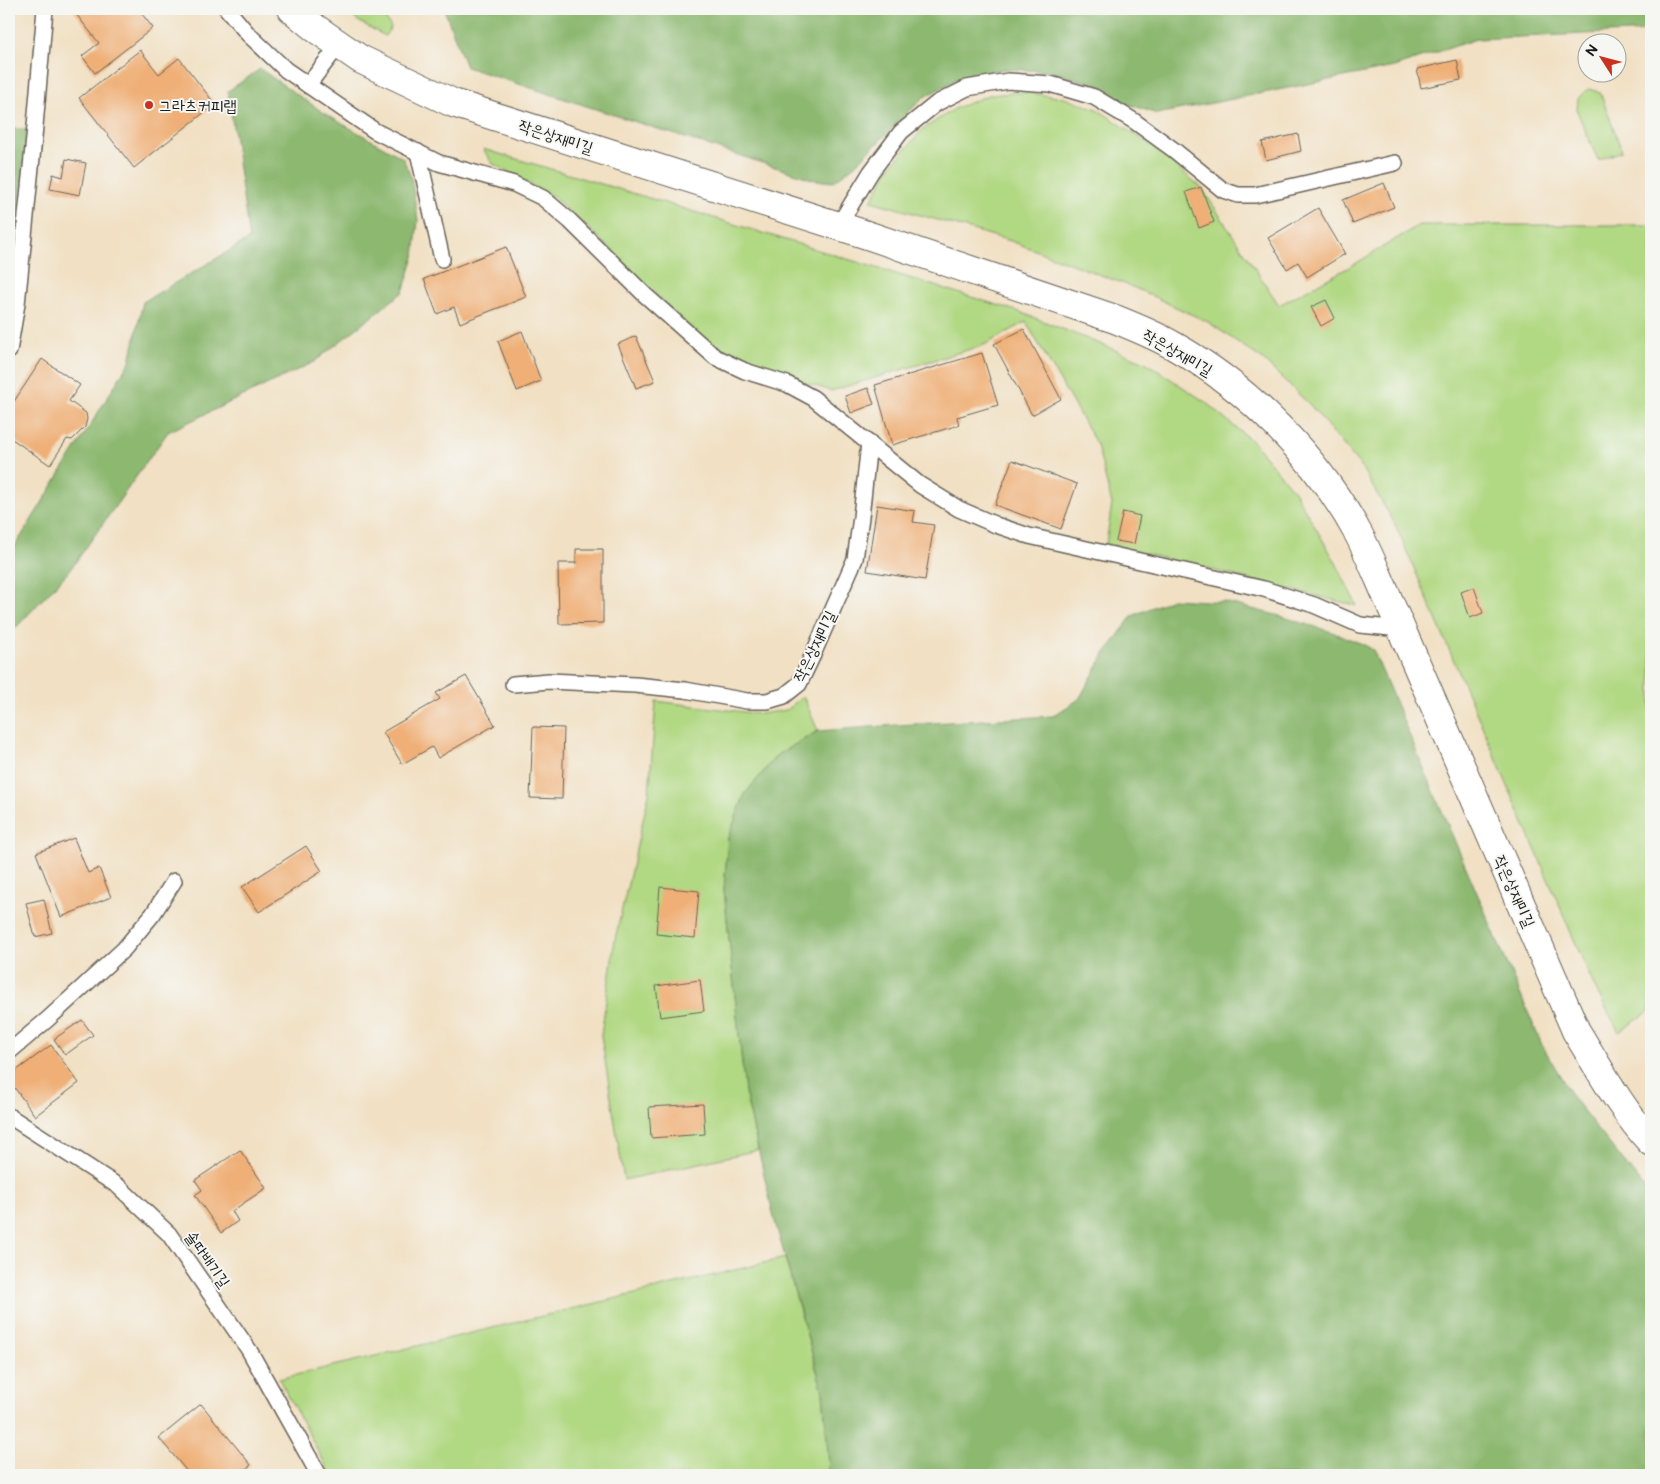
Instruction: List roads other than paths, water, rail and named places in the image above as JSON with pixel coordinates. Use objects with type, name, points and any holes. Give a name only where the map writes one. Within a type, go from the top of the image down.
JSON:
[{"type":"street","name":"작은상재미길","points":[[292,9],[315,28],[360,59],[453,103],[838,226],[1115,319],[1174,345],[1206,365],[1254,403],[1295,446],[1329,489],[1358,535],[1401,629],[1576,1031],[1605,1078],[1651,1142]]},
{"type":"lane","points":[[9,351],[17,304],[45,9]]},
{"type":"lane","points":[[227,9],[248,34],[286,70],[375,131],[439,163],[514,184],[543,198],[570,221],[645,295],[715,357],[745,371],[786,384],[813,398],[920,485],[959,509],[996,525],[1055,542],[1264,589],[1306,602],[1360,624],[1401,629]]},
{"type":"lane","points":[[308,85],[339,44]]},
{"type":"lane","points":[[838,226],[871,172],[901,132],[936,103],[967,88],[1008,81],[1050,84],[1094,97],[1150,133],[1223,190],[1238,195],[1255,195],[1395,163]]},
{"type":"lane","points":[[418,152],[442,259]]},
{"type":"lane","name":"작은상재미길","points":[[513,684],[549,681],[627,684],[685,690],[747,701],[768,701],[784,696],[799,684],[855,559],[869,444]]},
{"type":"lane","points":[[9,1052],[48,1020],[124,949],[153,914],[174,881]]},
{"type":"lane","name":"솔따배기길","points":[[9,1116],[118,1186],[169,1234],[249,1350],[319,1475]]},
{"type":"place","name":"그라츠커피랩","points":[[149,105]]}]
